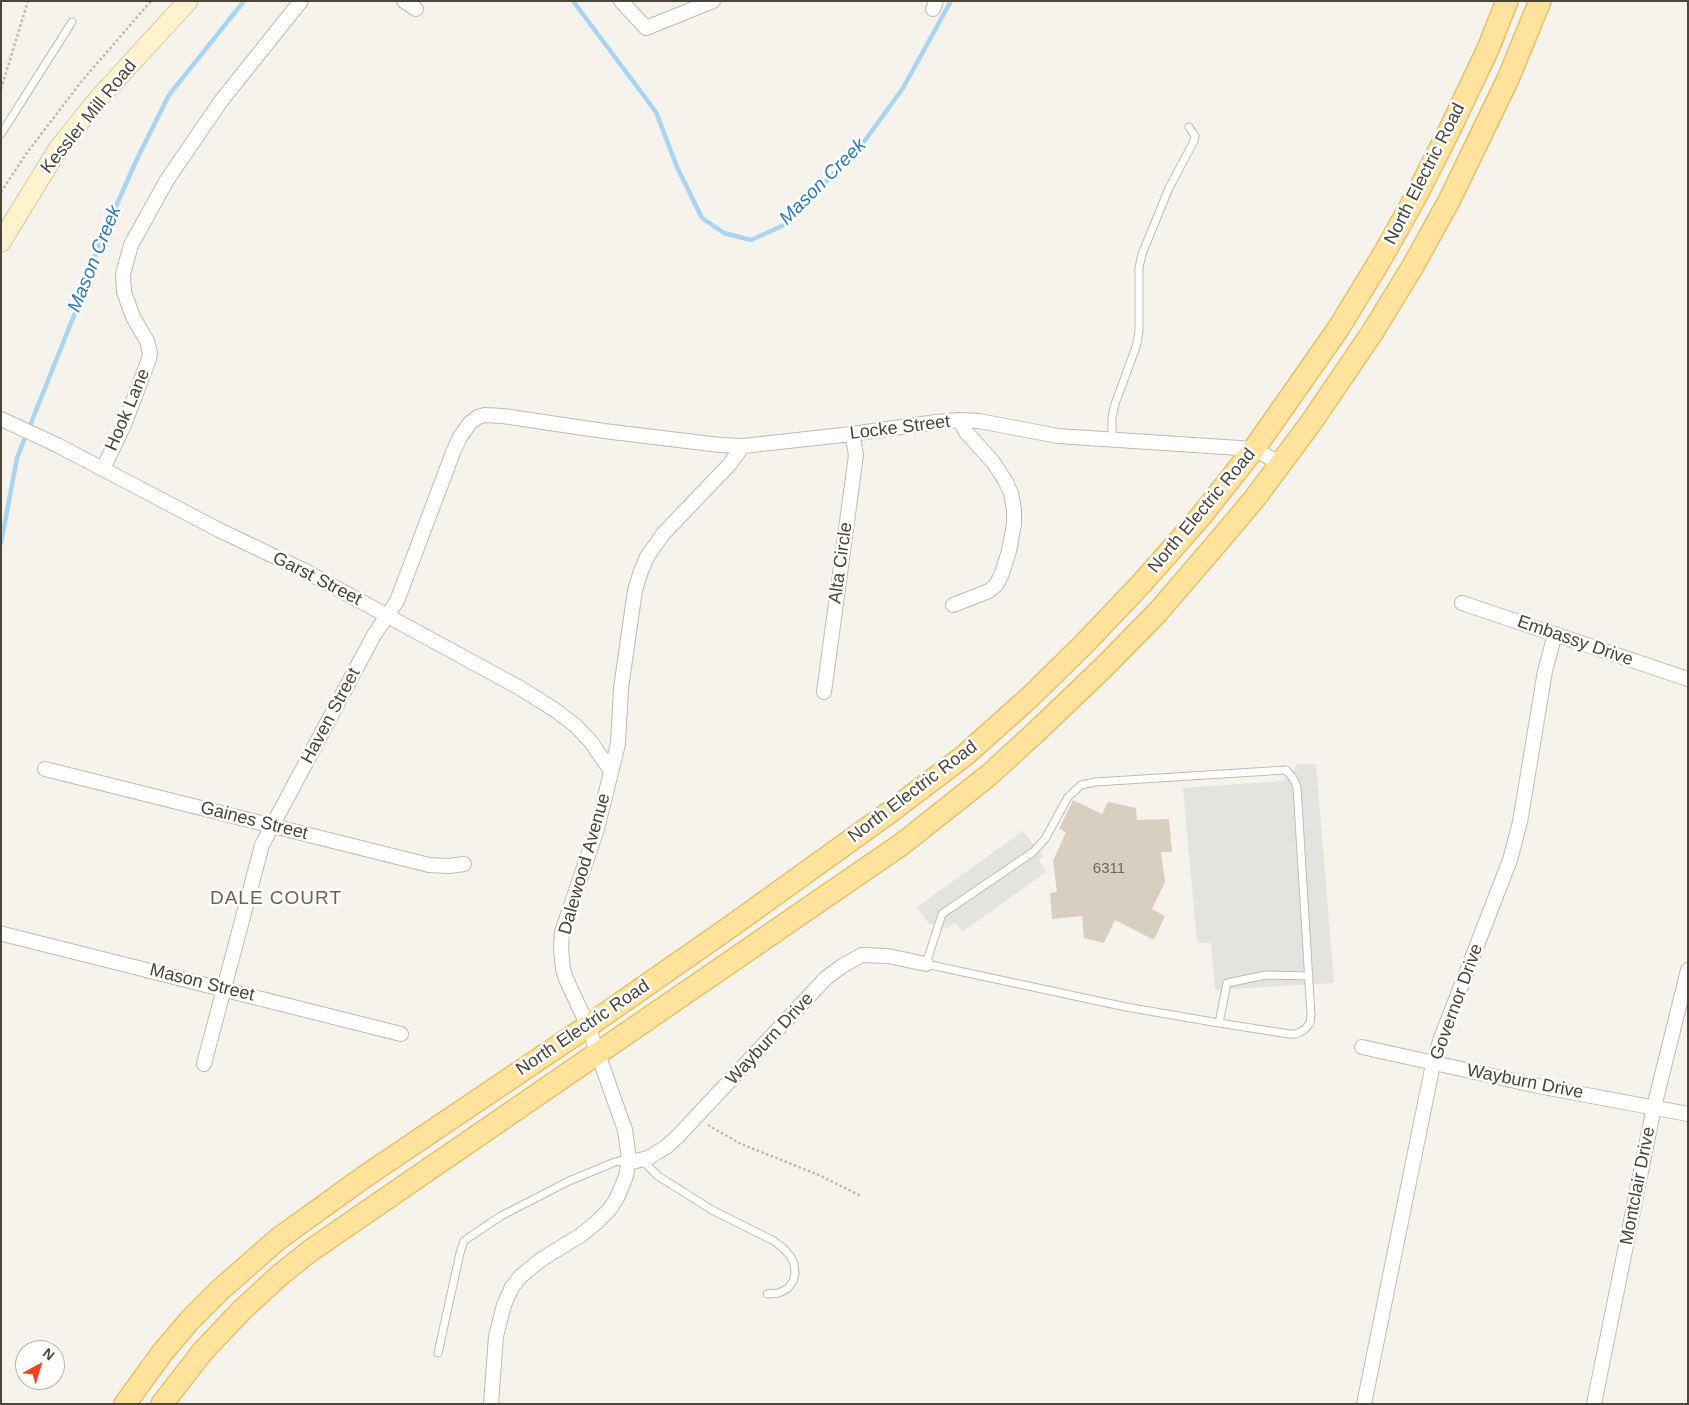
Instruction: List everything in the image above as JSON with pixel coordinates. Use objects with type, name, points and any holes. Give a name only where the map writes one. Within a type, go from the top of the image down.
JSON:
[{"type":"main road","name":"North Electric Road","points":[[125,1404],[162,1352],[190,1320],[220,1290],[278,1239],[367,1175],[588,1026],[730,927],[964,756],[1036,691],[1084,644],[1142,583],[1201,516],[1254,449],[1338,329],[1415,198],[1450,130],[1508,1]]},
{"type":"main road","name":"North Electric Road","points":[[162,1404],[203,1351],[280,1276],[303,1257],[902,844],[989,775],[1104,668],[1224,536],[1310,424],[1372,333],[1413,266],[1449,201],[1508,79],[1540,1]]},
{"type":"street","name":"Kessler Mill Road","points":[[1,242],[17,213],[58,149],[99,98],[188,1]]},
{"type":"street","name":"Hook Lane","points":[[103,469],[124,425],[149,359],[150,349],[127,304],[124,292],[123,274],[131,245],[167,180],[221,101],[301,1]]},
{"type":"street","points":[[621,1],[646,28],[713,1]]},
{"type":"street","name":"Haven Street","points":[[204,1064],[262,845],[374,635],[397,601],[460,437],[470,423],[478,417],[485,415],[515,418]]},
{"type":"street","name":"Locke Street","points":[[515,418],[720,445],[743,446],[852,434],[936,422],[979,421],[1058,436],[1254,449],[1280,464]]},
{"type":"street","name":"Garst Street","points":[[1,419],[57,445],[219,530],[305,571],[520,688],[576,726],[591,742],[611,771]]},
{"type":"street","points":[[953,606],[989,592],[996,585],[1009,551],[1014,524],[1011,493],[1006,482],[993,462],[966,432],[959,420]]},
{"type":"street","name":"Alta Circle","points":[[824,692],[856,455],[852,434]]},
{"type":"street","name":"Dalewood Avenue","points":[[491,1404],[496,1336],[504,1305],[512,1287],[521,1276],[542,1260],[598,1222],[610,1209],[618,1196],[633,1161],[625,1130],[599,1054],[563,970],[562,932],[597,829],[618,744],[621,688],[632,609],[641,571],[647,557],[663,534],[729,466],[743,446]]},
{"type":"street","name":"Embassy Drive","points":[[1462,603],[1688,679]]},
{"type":"street","name":"Governor Drive","points":[[1364,1404],[1434,1064],[1441,1038],[1510,860],[1520,822],[1545,672],[1555,634]]},
{"type":"street","name":"Gaines Street","points":[[45,770],[429,865],[449,866],[464,864]]},
{"type":"street","name":"Mason Street","points":[[3,934],[401,1034]]},
{"type":"street","name":"Wayburn Drive","points":[[633,1161],[666,1147],[696,1118],[826,978],[842,966],[862,955],[888,956],[926,964]]},
{"type":"street","name":"Montclair Drive","points":[[1594,1404],[1654,1107],[1688,970]]},
{"type":"street","name":"Wayburn Drive","points":[[1362,1047],[1538,1086],[1688,1114]]},
{"type":"lane","points":[[1,134],[72,22]]},
{"type":"lane","points":[[1112,440],[1112,417],[1115,404],[1136,347],[1139,332],[1139,268],[1142,254],[1169,188],[1194,141],[1195,136],[1189,128]]},
{"type":"lane","points":[[1286,770],[1293,778],[1297,787],[1312,1015],[1310,1023],[1304,1030],[1296,1034],[1289,1034],[1126,1007],[926,964],[942,914],[1033,852],[1045,839],[1068,797],[1081,785],[1096,782],[1286,770]]},
{"type":"lane","points":[[1219,1023],[1227,983],[1266,975],[1309,976]]},
{"type":"lane","points":[[438,1354],[464,1241],[501,1216],[569,1181],[615,1162],[633,1161],[712,1210],[774,1241],[783,1248],[794,1264],[795,1274],[793,1281],[788,1288],[780,1293],[768,1294]]},
{"type":"path","points":[[1,89],[28,1]]},
{"type":"path","points":[[1,192],[26,154],[81,82],[151,1]]},
{"type":"path","points":[[696,1118],[741,1144],[819,1175],[861,1196]]},
{"type":"shaded area","points":[[1298,764],[1316,764],[1334,983],[1215,990],[1211,943],[1197,943],[1183,788],[1283,781]]},
{"type":"shaded area","points":[[1023,831],[1043,856],[1039,861],[1046,872],[962,932],[957,924],[953,923],[948,928],[929,924],[917,907]]},
{"type":"building","points":[[1073,800],[1102,814],[1108,802],[1136,808],[1137,820],[1169,819],[1172,852],[1161,852],[1165,882],[1152,909],[1165,916],[1154,940],[1115,920],[1104,943],[1084,938],[1082,916],[1052,919],[1050,893],[1057,892],[1053,861],[1066,832],[1059,829]]},
{"type":"waterway","name":"Mason Creek","points":[[1,543],[17,458],[77,308],[98,247],[137,159],[169,95],[244,1]]},
{"type":"waterway","name":"Mason Creek","points":[[573,1],[656,112],[677,167],[702,218],[724,233],[751,240],[782,226],[861,146],[903,88],[951,1]]},
{"type":"district","name":"DALE COURT","points":[[276,899]]}]
